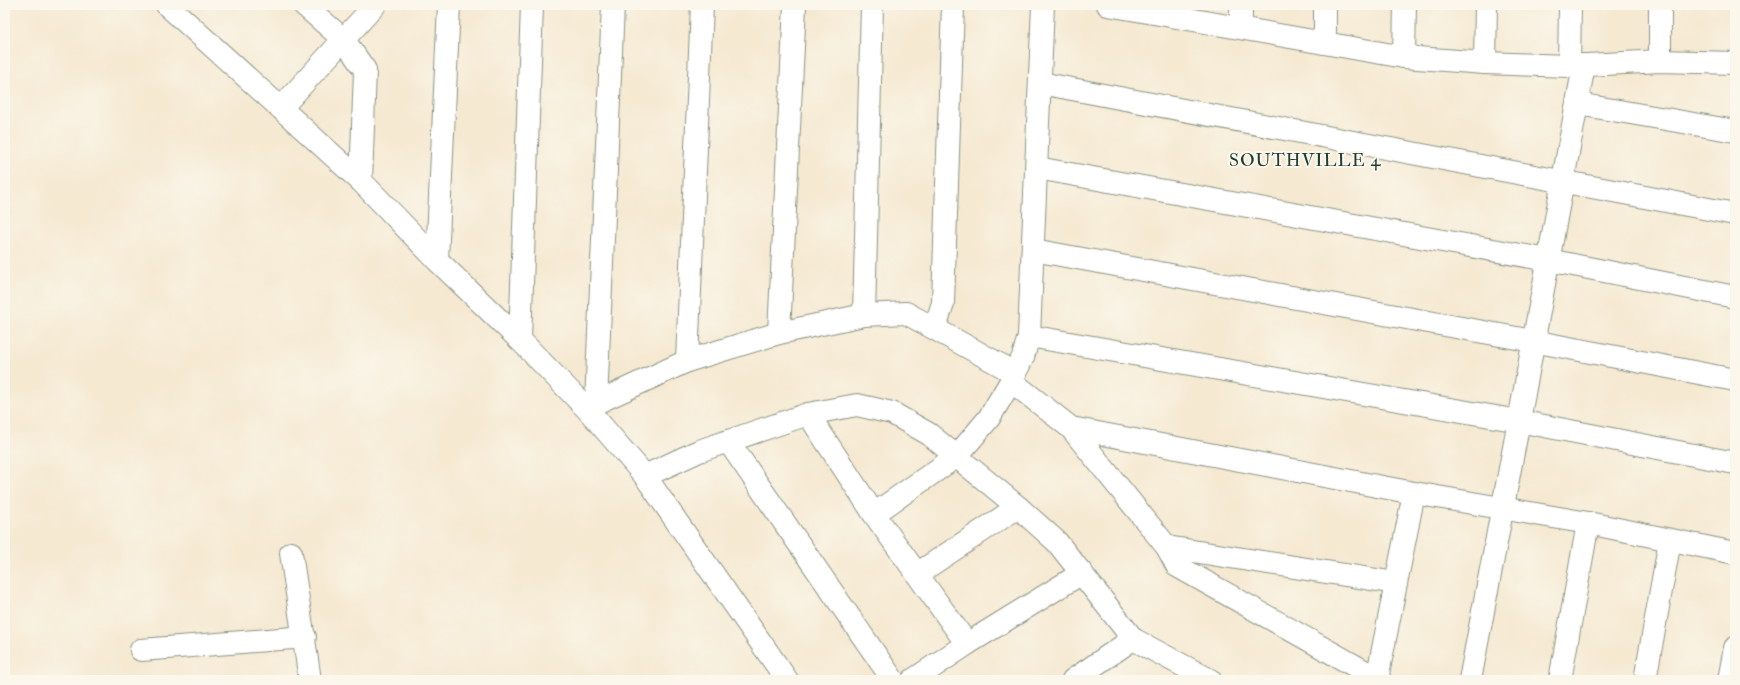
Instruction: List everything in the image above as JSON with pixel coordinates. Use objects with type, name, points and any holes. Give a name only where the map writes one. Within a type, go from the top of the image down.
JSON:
[{"type":"street","points":[[167,5],[361,181],[437,260],[520,340],[593,407],[645,476],[787,680]]},
{"type":"street","points":[[304,5],[344,40],[365,70],[361,181]]},
{"type":"street","points":[[281,108],[375,5]]},
{"type":"street","points":[[437,260],[449,5]]},
{"type":"street","points":[[520,340],[532,5]]},
{"type":"street","points":[[593,407],[613,5]]},
{"type":"street","points":[[688,361],[702,5]]},
{"type":"street","points":[[779,333],[795,5]]},
{"type":"street","points":[[864,315],[872,5]]},
{"type":"street","points":[[935,327],[943,303],[953,5]]},
{"type":"street","points":[[874,514],[957,456],[989,418],[1023,357],[1029,336],[1043,5]]},
{"type":"street","points":[[1108,5],[1158,9],[1241,27],[1404,57],[1485,63],[1577,66],[1660,61],[1735,63]]},
{"type":"street","points":[[1241,5],[1241,27]]},
{"type":"street","points":[[1325,5],[1325,43]]},
{"type":"street","points":[[1404,57],[1405,5]]},
{"type":"street","points":[[1485,63],[1486,5]]},
{"type":"street","points":[[1470,680],[1562,182],[1578,104],[1577,66],[1570,5]]},
{"type":"street","points":[[1660,5],[1660,61]]},
{"type":"street","points":[[1040,83],[1735,214]]},
{"type":"street","points":[[1578,104],[1735,131]]},
{"type":"street","points":[[1036,168],[1548,260],[1735,297]]},
{"type":"street","points":[[1033,250],[1533,341],[1735,380]]},
{"type":"street","points":[[593,407],[688,361],[779,333],[864,315],[906,313],[935,327],[1013,377],[1071,428],[1167,546],[1177,566],[1183,571],[1378,679],[1414,493]]},
{"type":"street","points":[[1029,336],[1519,421],[1735,463]]},
{"type":"street","points":[[645,476],[699,450],[808,414],[857,405],[892,413],[929,434],[1018,507],[1057,542],[1133,640],[1209,680]]},
{"type":"street","points":[[808,414],[874,514],[968,644]]},
{"type":"street","points":[[1071,428],[1414,493],[1588,524],[1735,553]]},
{"type":"street","points":[[728,440],[894,680]]},
{"type":"street","points":[[917,574],[1018,507]]},
{"type":"street","points":[[1560,680],[1588,524]]},
{"type":"street","points":[[1645,680],[1670,540]]},
{"type":"street","points":[[1167,546],[1396,583]]},
{"type":"street","points":[[291,553],[310,680]]},
{"type":"street","points":[[913,680],[1082,573]]},
{"type":"street","points":[[141,650],[304,637]]},
{"type":"street","points":[[1073,680],[1133,640]]},
{"type":"street","points":[[1729,680],[1735,648]]},
{"type":"district","name":"SOUTHVILLE 4","points":[[1305,160]]}]
